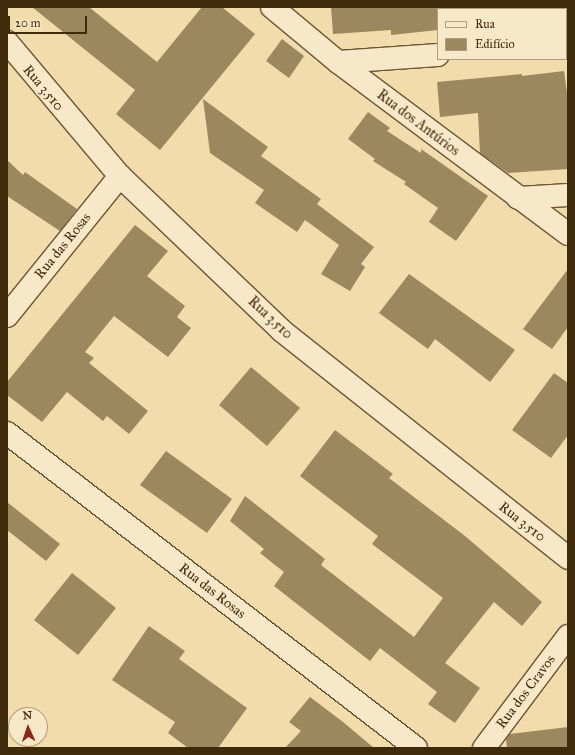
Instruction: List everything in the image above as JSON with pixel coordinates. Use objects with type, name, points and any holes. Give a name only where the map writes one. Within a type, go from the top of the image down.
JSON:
[{"type":"street","name":"Rua dos Antúrios","points":[[272,7],[338,62],[568,234]]},
{"type":"street","name":"Rua 3.510","points":[[7,42],[120,176],[282,331],[568,558]]},
{"type":"street","points":[[338,62],[437,55]]},
{"type":"street","name":"Rua das Rosas","points":[[7,316],[120,176]]},
{"type":"street","points":[[518,198],[568,195]]},
{"type":"street","name":"Rua das Rosas","points":[[7,433],[416,748]]},
{"type":"street","name":"Rua dos Cravos","points":[[484,748],[568,636]]},
{"type":"building","points":[[32,7],[89,7],[157,62],[202,7],[222,7],[255,34],[160,150],[116,114],[135,90]]},
{"type":"building","points":[[331,7],[438,7],[437,30],[391,35],[391,30],[333,34]]},
{"type":"building","points":[[282,39],[304,56],[289,78],[266,61]]},
{"type":"building","points":[[564,71],[568,100],[568,169],[508,173],[480,153],[478,113],[440,117],[437,82],[522,74],[522,76]]},
{"type":"building","points":[[203,99],[268,147],[261,156],[321,199],[317,204],[374,247],[361,264],[365,267],[350,291],[321,274],[339,245],[305,220],[297,232],[255,203],[264,190],[210,153]]},
{"type":"building","points":[[368,112],[390,128],[387,131],[421,153],[421,149],[488,196],[456,241],[429,222],[438,208],[404,184],[406,182],[373,161],[375,159],[348,139]]},
{"type":"building","points":[[7,160],[23,175],[25,172],[77,209],[60,231],[7,196]]},
{"type":"building","points":[[135,225],[168,251],[147,276],[185,306],[177,317],[191,328],[168,357],[114,316],[85,352],[94,358],[89,363],[148,411],[129,434],[107,416],[103,421],[67,392],[42,422],[7,395],[7,382]]},
{"type":"building","points":[[568,269],[568,327],[552,349],[523,329]]},
{"type":"building","points":[[409,274],[515,350],[490,382],[435,339],[428,349],[379,313]]},
{"type":"building","points":[[251,367],[300,408],[267,446],[219,405]]},
{"type":"building","points":[[554,373],[568,383],[568,435],[551,458],[512,430]]},
{"type":"building","points":[[335,430],[393,474],[389,478],[465,536],[542,602],[522,626],[494,602],[445,663],[480,688],[455,723],[428,704],[437,692],[380,648],[370,661],[274,586],[284,572],[260,553],[264,549],[230,521],[245,496],[325,559],[321,565],[414,637],[443,598],[372,544],[378,536],[300,476]]},
{"type":"building","points":[[166,451],[232,499],[207,533],[140,485]]},
{"type":"building","points":[[7,502],[60,544],[46,561],[7,530]]},
{"type":"building","points":[[72,573],[116,608],[78,655],[34,620]]},
{"type":"building","points":[[149,626],[185,651],[179,659],[247,708],[218,748],[188,748],[168,733],[175,722],[112,680]]},
{"type":"building","points":[[310,697],[374,748],[285,748],[301,731],[289,722]]},
{"type":"building","points":[[568,727],[568,748],[507,748],[506,739],[510,734]]}]
